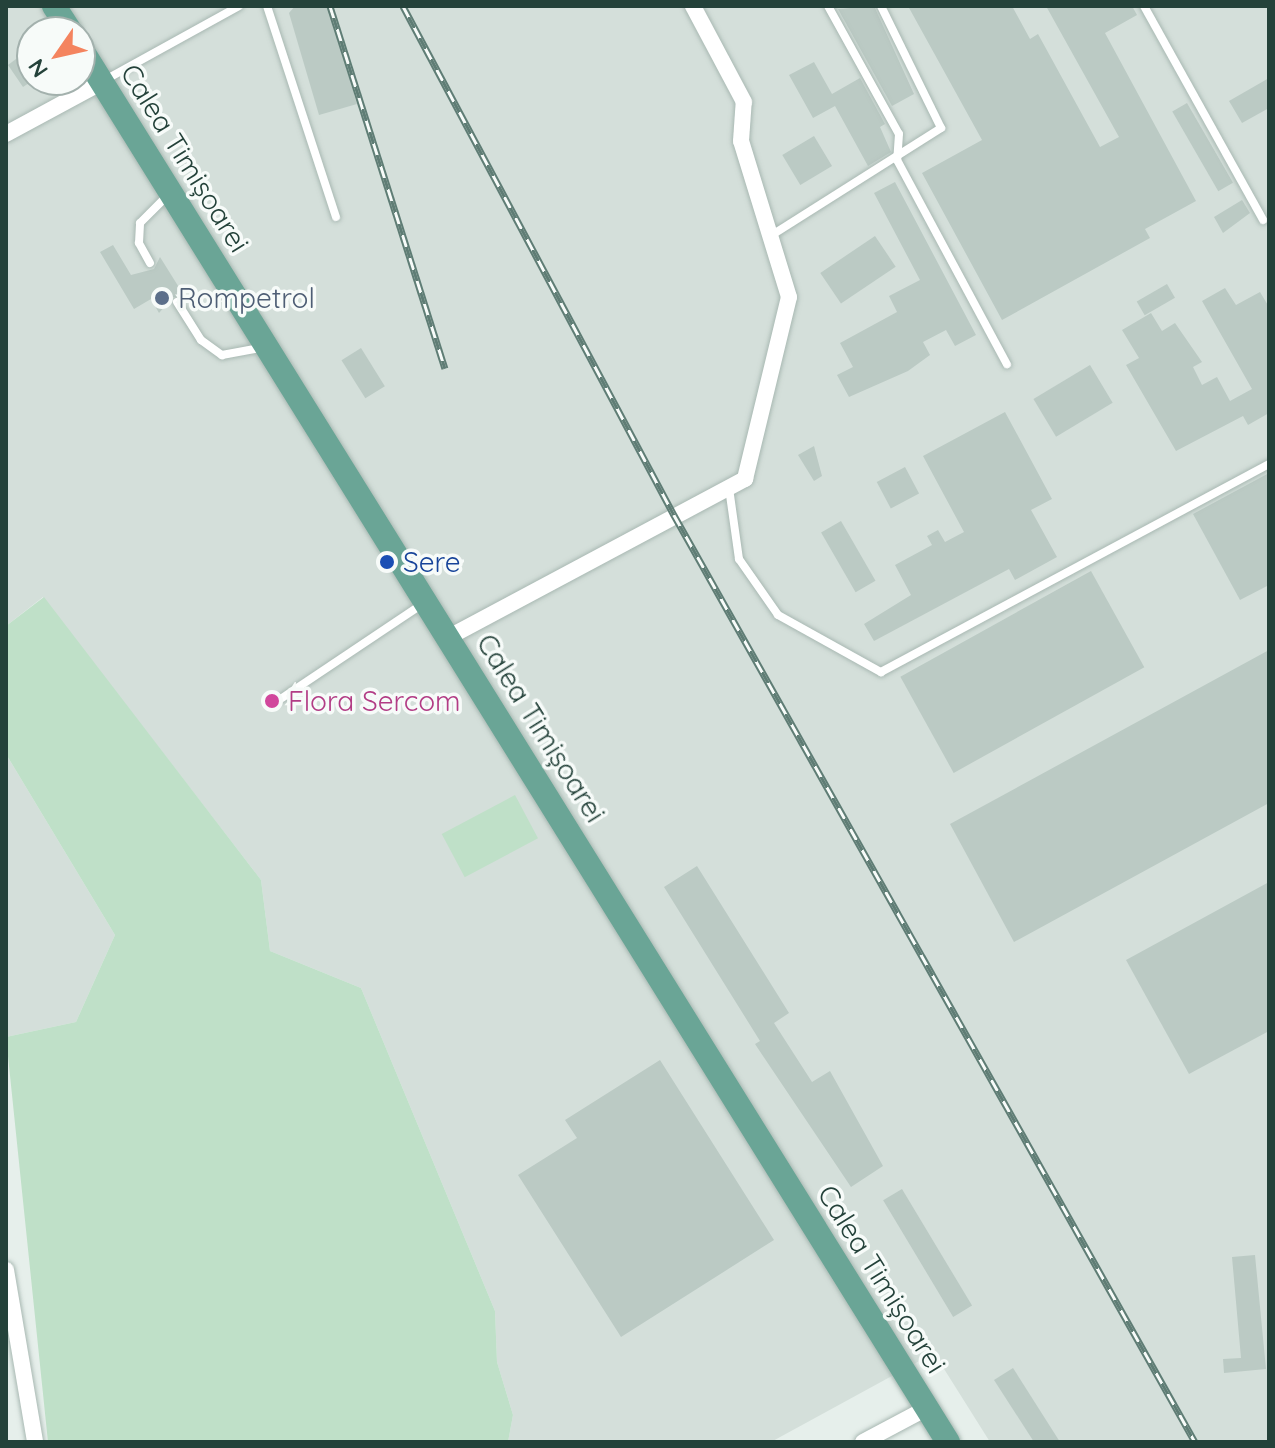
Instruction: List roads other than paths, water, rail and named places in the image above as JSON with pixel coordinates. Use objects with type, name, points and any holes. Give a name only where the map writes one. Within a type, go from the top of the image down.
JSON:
[{"type":"main road","name":"Calea Timișoarei","points":[[96,72],[948,1442]]},
{"type":"street","points":[[449,637],[745,479],[789,297],[741,141],[744,102],[693,6]]},
{"type":"street","points":[[6,134],[102,82]]},
{"type":"street","points":[[6,1270],[35,1442]]},
{"type":"street","points":[[863,1442],[927,1408]]},
{"type":"lane","points":[[102,82],[239,6]]},
{"type":"lane","points":[[267,6],[336,217]]},
{"type":"lane","points":[[828,6],[899,134],[897,160],[1007,364]]},
{"type":"lane","points":[[772,235],[933,138],[940,116],[881,6]]},
{"type":"lane","points":[[1144,6],[1263,220]]},
{"type":"lane","points":[[150,263],[140,223],[171,193]]},
{"type":"lane","points":[[177,302],[201,340],[222,355],[267,346]]},
{"type":"lane","points":[[728,487],[739,559],[778,615],[881,672],[1269,464]]},
{"type":"lane","points":[[282,698],[426,602]]},
{"type":"railway","points":[[330,6],[445,368]]},
{"type":"railway","points":[[403,6],[674,515],[1195,1442]]},
{"type":"place","name":"Rompetrol","points":[[162,298]]},
{"type":"place","name":"Sere","points":[[387,562]]},
{"type":"place","name":"Flora Sercom","points":[[272,701]]}]
